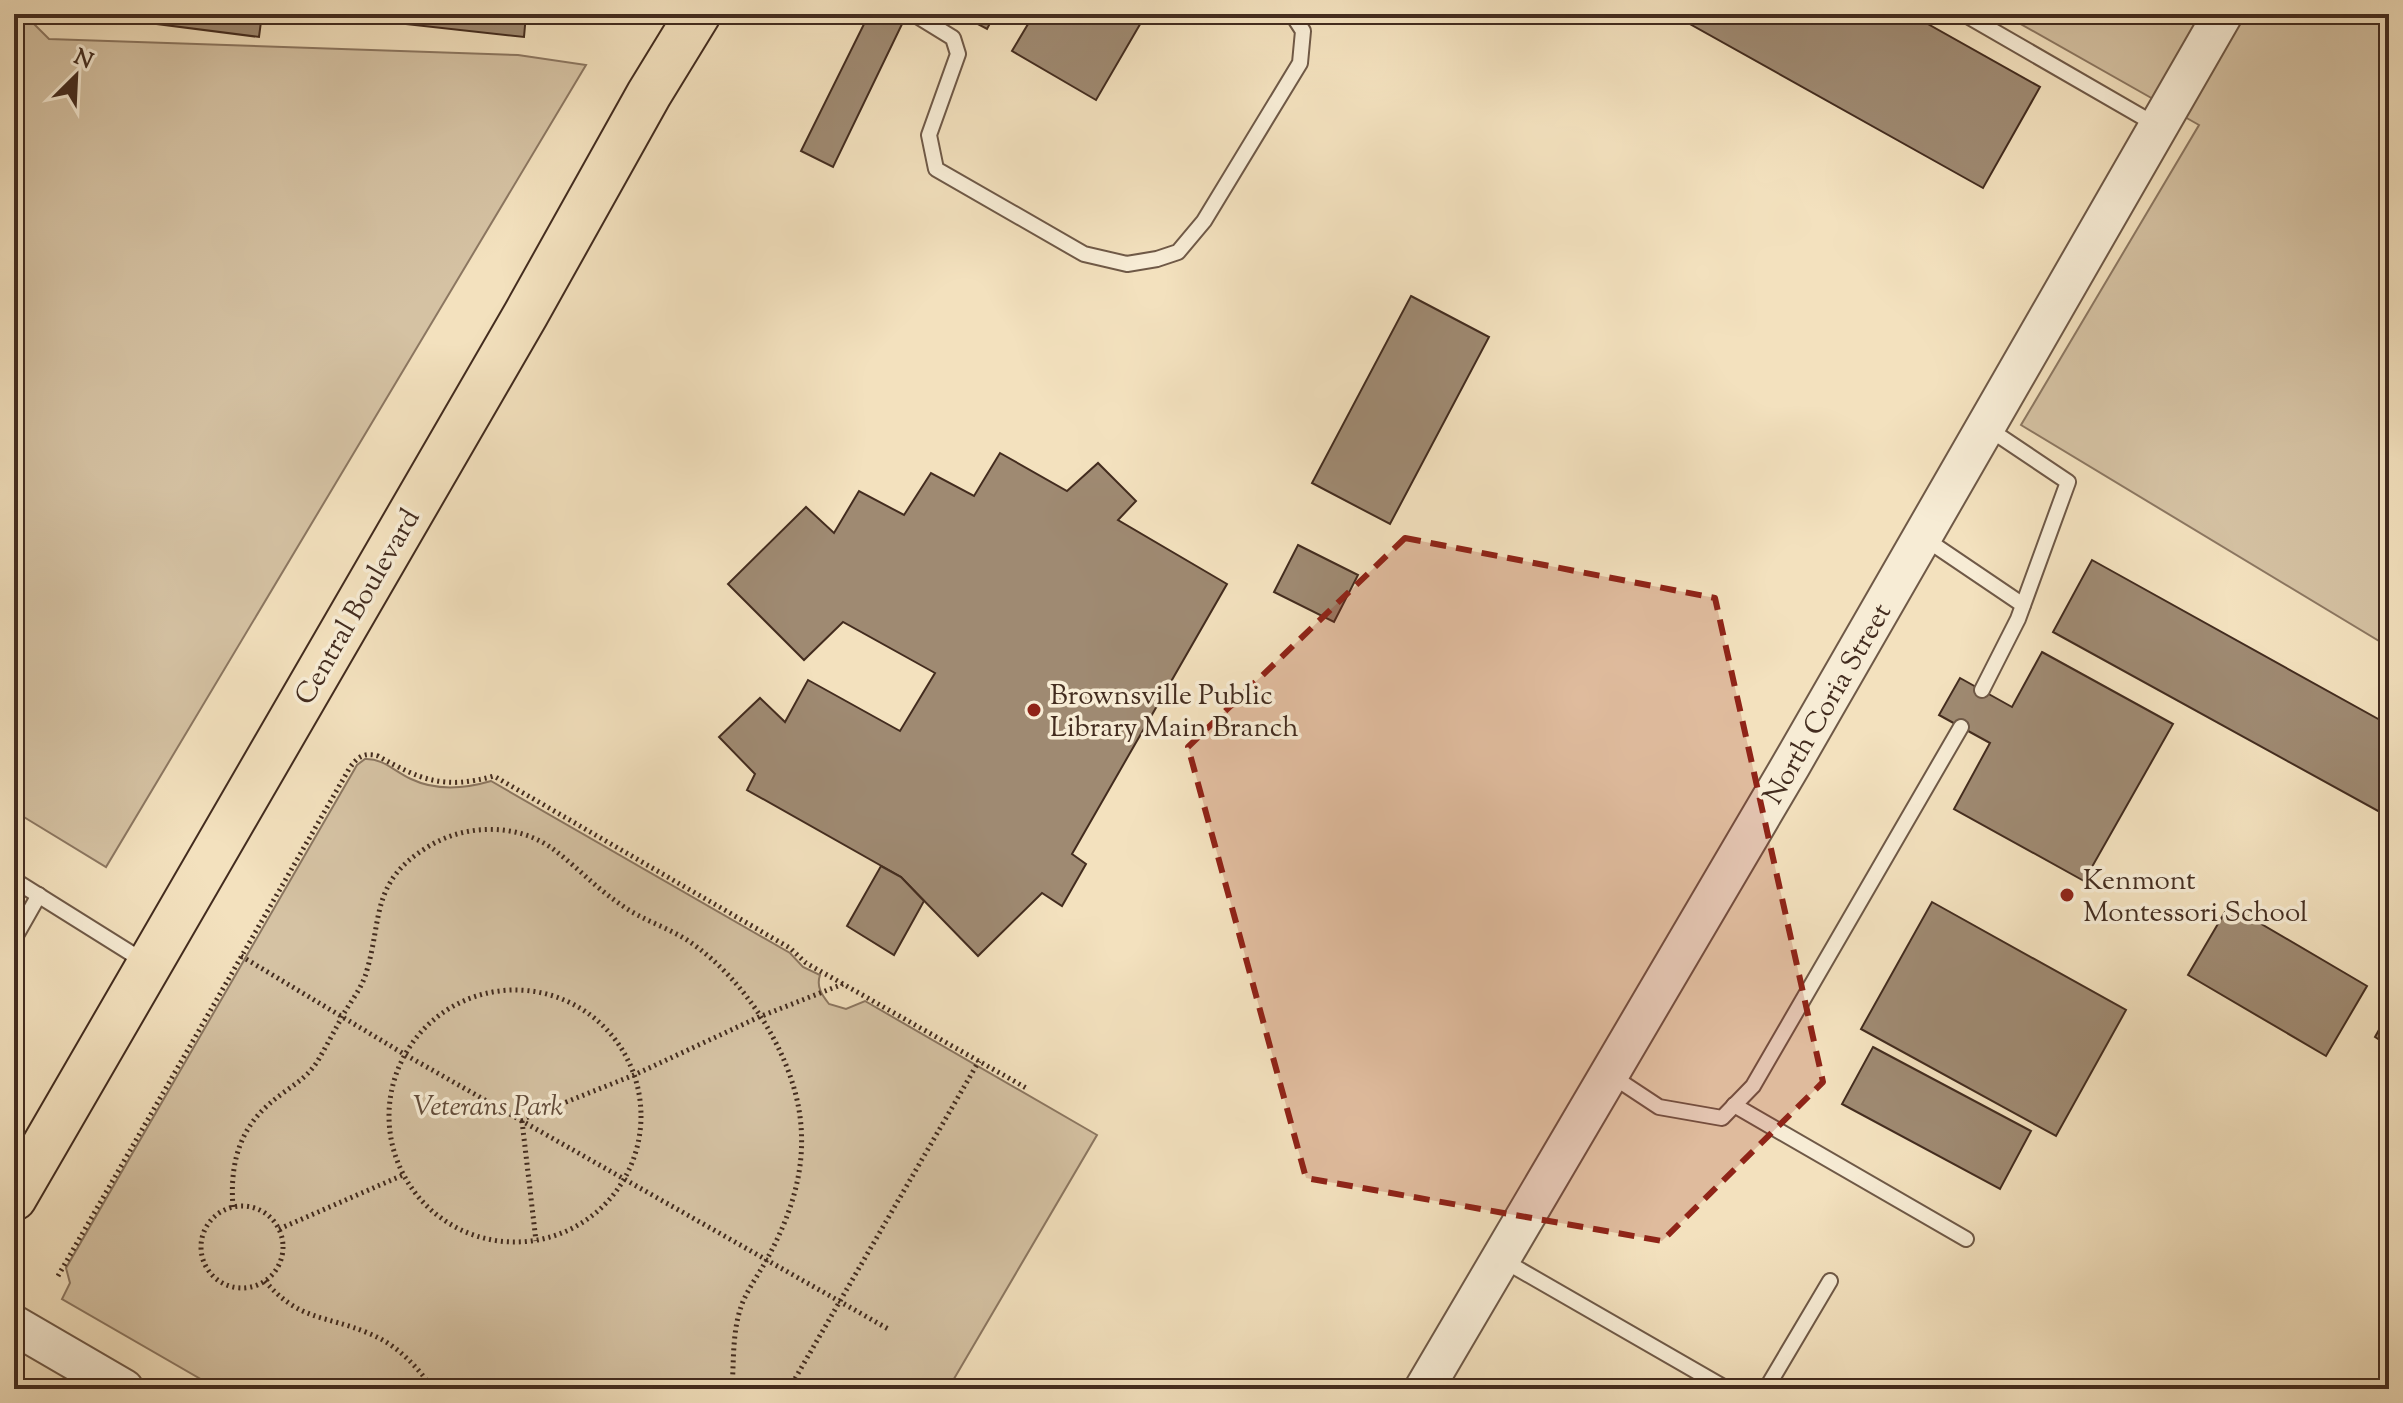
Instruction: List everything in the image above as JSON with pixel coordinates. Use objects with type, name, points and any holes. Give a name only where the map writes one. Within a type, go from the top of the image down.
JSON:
[{"type":"main road","name":"Central Boulevard","points":[[14,1198],[526,314],[649,94],[698,14]]},
{"type":"street","name":"North Coria Street","points":[[1424,1389],[1986,427],[2223,14]]},
{"type":"street","points":[[14,1325],[124,1389]]},
{"type":"lane","points":[[914,14],[953,38],[958,54],[929,135],[936,169],[1084,254],[1127,264],[1178,252],[1204,221],[1300,63],[1303,31],[1292,14]]},
{"type":"lane","points":[[1964,14],[2158,127]]},
{"type":"lane","points":[[1982,690],[2018,619],[2068,482],[1986,427]]},
{"type":"lane","points":[[1922,537],[2023,605]]},
{"type":"lane","points":[[1609,1074],[1659,1107],[1722,1118],[1753,1086],[1961,727]]},
{"type":"lane","points":[[14,880],[149,964]]},
{"type":"lane","points":[[14,939],[39,895]]},
{"type":"lane","points":[[1734,1105],[1966,1239]]},
{"type":"lane","points":[[1501,1259],[1727,1389]]},
{"type":"lane","points":[[1766,1389],[1830,1281]]},
{"type":"path","points":[[58,1276],[349,769],[361,755],[370,753],[433,781],[464,783],[494,776],[790,948],[806,963],[1028,1089]]},
{"type":"path","points":[[233,1207],[232,1170],[238,1148],[266,1106],[313,1070],[367,971],[380,901],[394,878],[411,859],[452,835],[484,829],[521,835],[552,848],[622,906],[675,933],[723,969],[772,1033],[788,1070],[795,1089],[801,1126],[798,1181],[788,1215],[741,1306],[735,1331],[732,1389]]},
{"type":"path","points":[[241,956],[404,1054],[890,1330]]},
{"type":"path","points":[[521,1120],[634,1075],[759,1017],[844,984]]},
{"type":"path","points":[[505,990],[525,991],[566,1001],[600,1023],[614,1038],[634,1075],[639,1092],[641,1127],[633,1162],[615,1194],[573,1229],[536,1241],[516,1243],[473,1235],[452,1226],[434,1213],[419,1198],[396,1160],[388,1117],[395,1074],[404,1054],[416,1037],[447,1009],[485,994],[505,990]]},
{"type":"path","points":[[789,1389],[979,1061]]},
{"type":"path","points":[[521,1120],[536,1241]]},
{"type":"path","points":[[279,1229],[403,1175]]},
{"type":"path","points":[[250,1206],[262,1211],[279,1229],[283,1252],[280,1264],[255,1287],[241,1289],[227,1286],[215,1279],[200,1255],[200,1241],[205,1227],[213,1217],[233,1207],[250,1206]]},
{"type":"path","points":[[265,1281],[299,1310],[385,1341],[412,1363],[433,1389]]},
{"type":"highlighted area","points":[[1405,538],[1715,598],[1823,1082],[1662,1241],[1306,1178],[1188,747]]},
{"type":"green space","points":[[14,14],[24,14],[49,39],[518,55],[586,65],[106,867],[14,811]]},
{"type":"green space","points":[[2003,14],[2389,14],[2389,647],[2021,425],[2199,125]]},
{"type":"green space","name":"Veterans Park","points":[[365,759],[378,761],[430,786],[460,787],[491,781],[790,953],[803,967],[820,975],[819,987],[829,1004],[846,1009],[865,1001],[1097,1135],[948,1389],[218,1389],[62,1299],[70,1283],[66,1268],[357,765]]},
{"type":"building","points":[[78,14],[262,14],[259,37]]},
{"type":"building","points":[[315,14],[526,14],[524,37]]},
{"type":"building","points":[[869,14],[891,14],[904,20],[833,167],[801,151]]},
{"type":"building","points":[[959,14],[995,14],[987,29]]},
{"type":"building","points":[[1034,14],[1146,14],[1096,100],[1012,51]]},
{"type":"building","points":[[1672,14],[1910,14],[2040,87],[1983,188]]},
{"type":"building","points":[[1411,296],[1489,337],[1390,524],[1312,483]]},
{"type":"building","name":"Brownsville Public Library Main Branch","points":[[1000,453],[1067,491],[1098,463],[1136,501],[1118,520],[1227,584],[1072,854],[1086,864],[1062,906],[1042,893],[978,956],[901,877],[747,790],[755,774],[719,737],[760,698],[785,722],[808,680],[900,731],[935,673],[843,622],[804,660],[728,584],[806,507],[834,533],[859,491],[904,515],[931,473],[974,496]]},
{"type":"building","points":[[1298,545],[1358,575],[1334,622],[1274,592]]},
{"type":"building","points":[[2092,560],[2389,725],[2389,817],[2053,632]]},
{"type":"building","points":[[2042,652],[2173,724],[2084,881],[1954,809],[1990,743],[1939,715],[1960,678],[2012,707]]},
{"type":"building","points":[[881,866],[901,877],[924,901],[894,955],[847,926]]},
{"type":"building","points":[[1932,902],[2126,1010],[2056,1136],[1861,1029]]},
{"type":"building","points":[[2229,905],[2367,986],[2326,1056],[2188,975]]},
{"type":"building","points":[[2389,1012],[2389,1046],[2375,1037]]},
{"type":"building","points":[[1873,1047],[2031,1131],[2000,1189],[1842,1104]]},
{"type":"place","name":"Brownsville Public Library Main Branch","points":[[1034,710]]},
{"type":"place","name":"Kenmont Montessori School","points":[[2067,895]]}]
